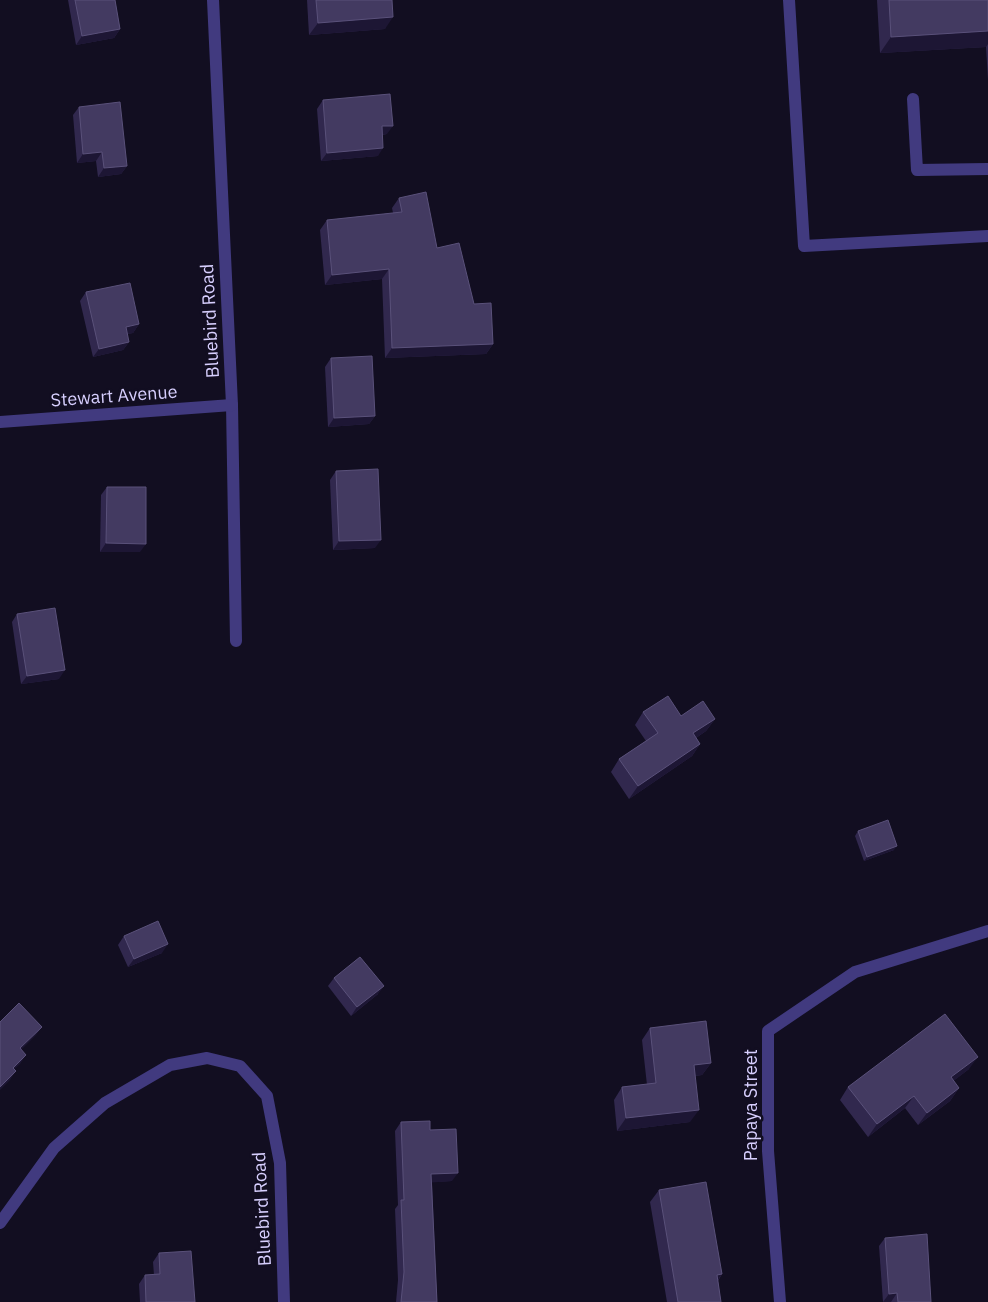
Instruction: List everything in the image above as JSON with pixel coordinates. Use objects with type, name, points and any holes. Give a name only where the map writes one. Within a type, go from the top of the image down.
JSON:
[{"type":"street","name":"Bluebird Road","points":[[213,0],[232,405],[236,641]]},
{"type":"street","points":[[789,0],[804,246],[988,236]]},
{"type":"street","points":[[913,99],[917,170],[988,169]]},
{"type":"street","name":"Stewart Avenue","points":[[0,422],[232,405]]},
{"type":"street","name":"Papaya Street","points":[[780,1302],[768,1151],[768,1032],[855,972],[988,931]]},
{"type":"street","name":"Bluebird Road","points":[[0,1223],[54,1148],[105,1103],[170,1066],[207,1058],[240,1066],[267,1096],[280,1163],[284,1302]]},
{"type":"building","points":[[75,0],[115,0],[120,29],[82,36]]},
{"type":"building","points":[[316,0],[392,0],[393,17],[318,23]]},
{"type":"building","points":[[889,0],[988,0],[988,31],[891,37]]},
{"type":"building","points":[[390,94],[393,126],[382,126],[383,148],[327,153],[323,100]]},
{"type":"building","points":[[120,102],[127,166],[104,168],[102,152],[83,154],[79,107]]},
{"type":"building","points":[[426,192],[437,248],[459,243],[474,304],[491,303],[493,344],[392,348],[389,269],[332,275],[327,220],[402,212],[399,198]]},
{"type":"building","points":[[130,283],[139,324],[126,327],[129,342],[99,349],[86,292]]},
{"type":"building","points":[[372,356],[375,416],[334,418],[331,358]]},
{"type":"building","points":[[378,469],[381,540],[339,541],[336,471]]},
{"type":"building","points":[[107,487],[146,487],[146,544],[106,543]]},
{"type":"building","points":[[55,608],[65,670],[27,676],[17,614]]},
{"type":"building","points":[[668,696],[681,716],[703,701],[715,719],[693,733],[700,744],[638,786],[619,759],[658,733],[643,712]]},
{"type":"building","points":[[888,820],[897,846],[867,857],[858,831]]},
{"type":"building","points":[[158,921],[168,944],[134,959],[124,936]]},
{"type":"building","points":[[360,957],[384,986],[357,1007],[334,978]]},
{"type":"building","points":[[19,1003],[42,1027],[20,1048],[26,1055],[13,1068],[16,1071],[0,1087],[0,1022]]},
{"type":"building","points":[[945,1014],[978,1057],[951,1077],[959,1088],[927,1113],[914,1096],[877,1124],[848,1087]]},
{"type":"building","points":[[706,1021],[711,1063],[694,1065],[699,1110],[626,1118],[622,1087],[656,1083],[650,1028]]},
{"type":"building","points":[[430,1121],[430,1130],[456,1129],[458,1173],[431,1174],[437,1302],[401,1302],[404,1272],[401,1200],[404,1200],[401,1122]]},
{"type":"building","points":[[706,1182],[722,1274],[717,1275],[721,1302],[678,1302],[659,1190]]},
{"type":"building","points":[[927,1234],[931,1302],[898,1302],[897,1293],[889,1294],[885,1238]]},
{"type":"building","points":[[191,1251],[195,1302],[146,1302],[145,1275],[160,1274],[159,1253]]}]
